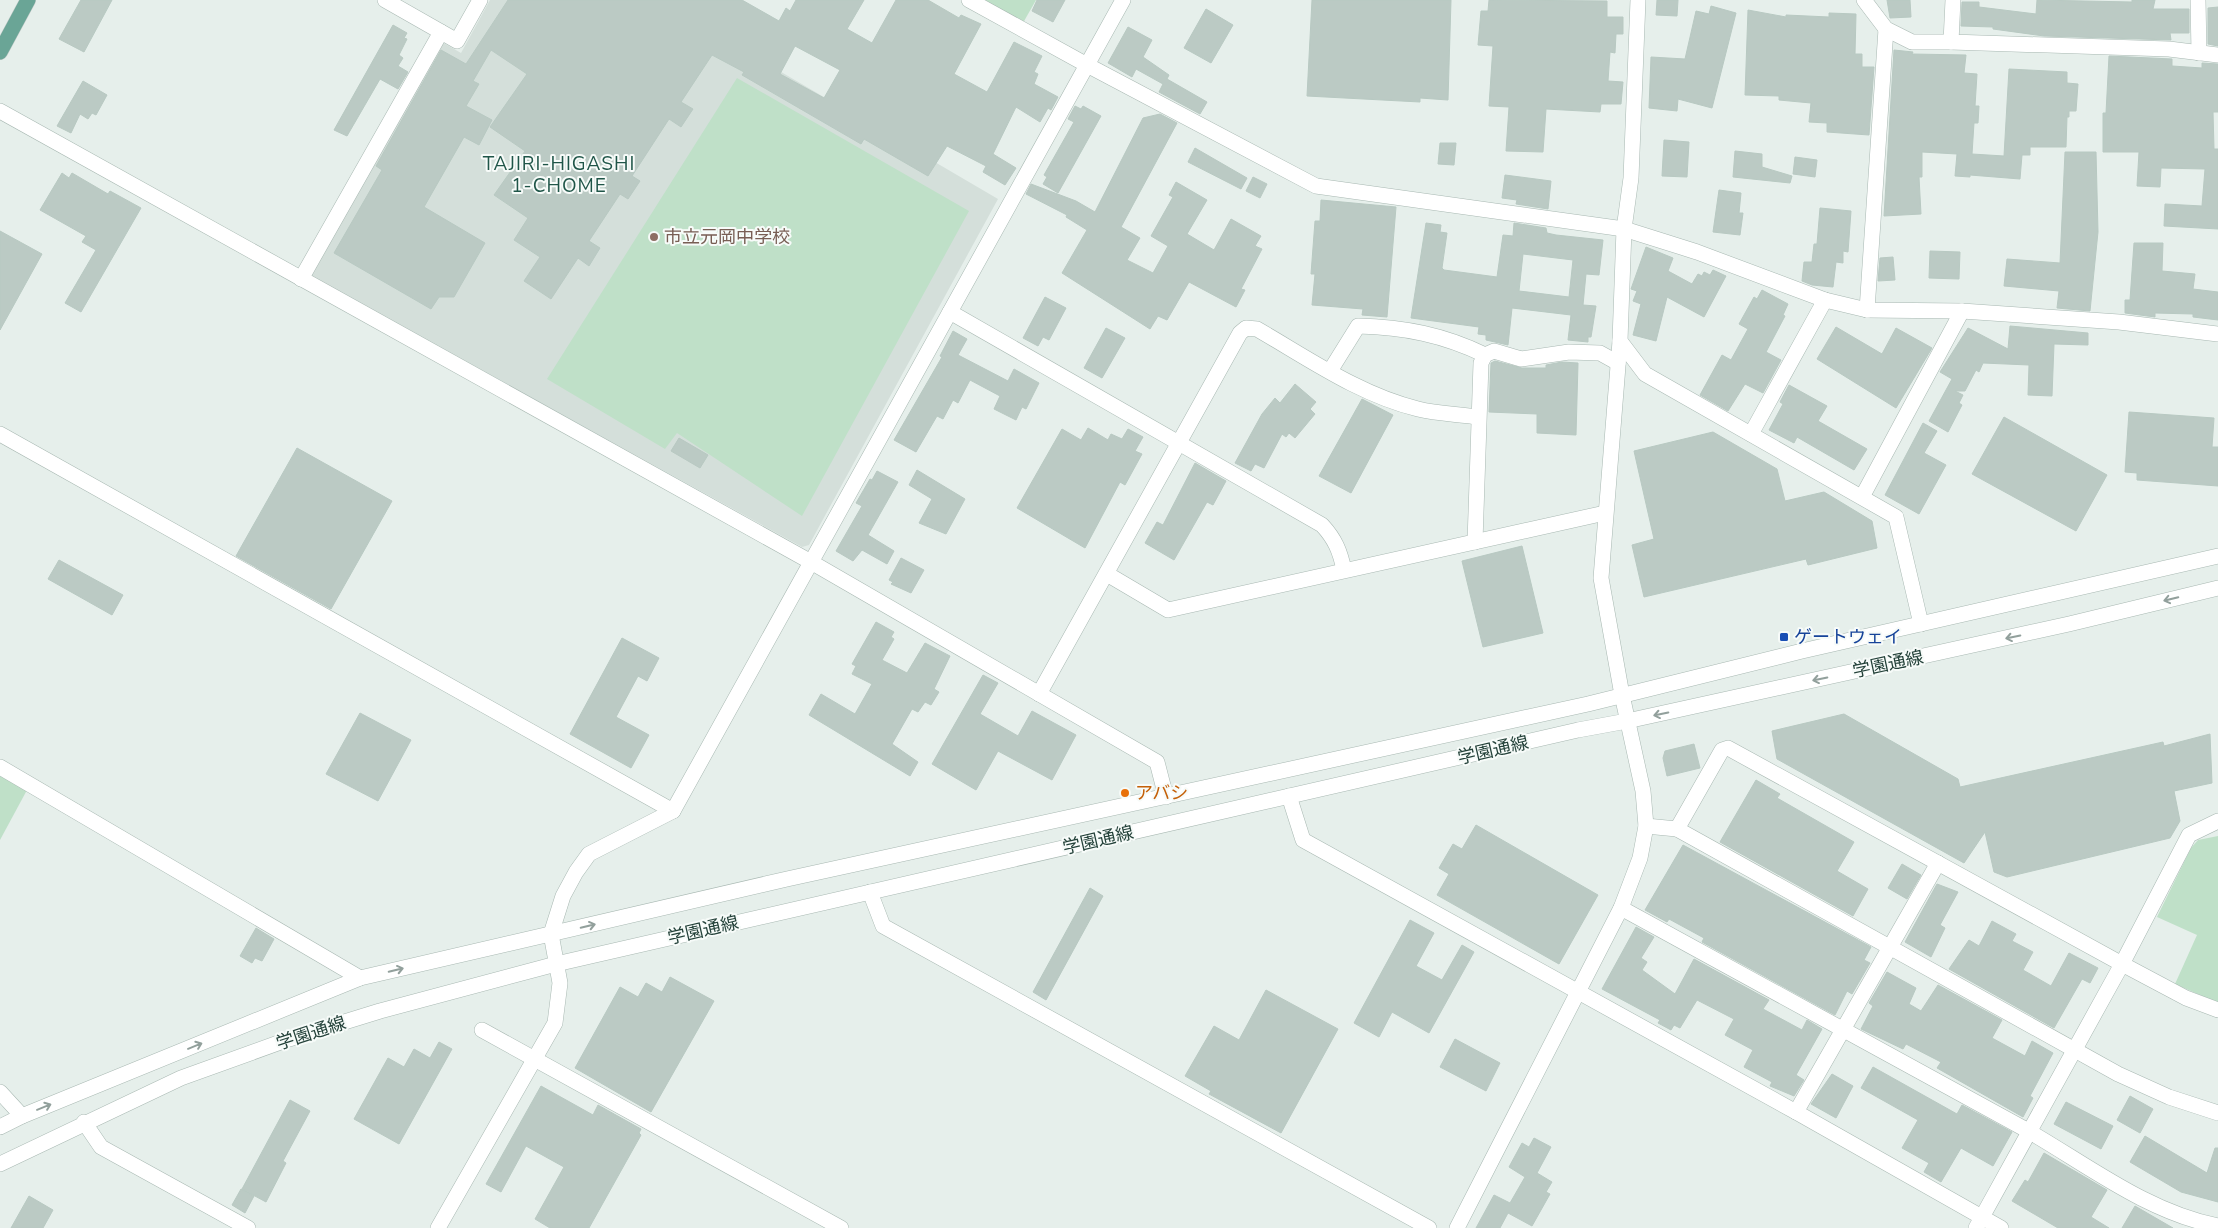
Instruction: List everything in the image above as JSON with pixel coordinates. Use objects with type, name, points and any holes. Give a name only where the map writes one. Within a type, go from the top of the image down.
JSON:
[{"type":"main road","points":[[0,52],[28,0]]},
{"type":"street","points":[[385,0],[457,41],[480,0]]},
{"type":"street","points":[[970,0],[1087,65],[1316,186],[1624,229],[1697,252],[1825,300],[1867,310],[1962,311],[2119,322],[2218,334]]},
{"type":"street","points":[[438,1228],[556,1023],[560,983],[552,934],[562,896],[589,854],[673,811],[1122,0]]},
{"type":"street","points":[[1457,1228],[1621,908],[1640,858],[1646,826],[1643,791],[1627,722],[1601,578],[1620,341],[1624,229],[1631,178],[1638,0]]},
{"type":"street","points":[[1864,0],[1886,29],[1912,42],[2169,49],[2218,54]]},
{"type":"street","points":[[1951,42],[1953,0]]},
{"type":"street","points":[[2198,0],[2199,52]]},
{"type":"street","points":[[1867,310],[1886,29]]},
{"type":"street","points":[[301,279],[441,32]]},
{"type":"street","points":[[0,111],[812,562],[1157,762],[1166,797]]},
{"type":"street","points":[[1751,434],[1825,300]]},
{"type":"street","points":[[1862,497],[1962,311]]},
{"type":"street","points":[[950,312],[1322,525],[1333,537],[1339,550],[1344,570]]},
{"type":"street","points":[[1330,370],[1358,326],[1419,332],[1456,341],[1485,355]]},
{"type":"street","points":[[1039,694],[1240,333],[1246,328],[1258,329],[1360,389],[1419,409],[1478,417]]},
{"type":"street","points":[[1620,341],[1645,374],[1896,517],[1921,624]]},
{"type":"street","points":[[1475,542],[1478,417],[1481,363],[1485,355],[1494,351],[1521,359],[1569,352],[1600,353],[1618,362]]},
{"type":"street","points":[[0,434],[673,811]]},
{"type":"street","points":[[1106,574],[1168,610],[1605,513]]},
{"type":"street","name":"学園通線","points":[[0,1127],[22,1116],[360,978],[787,880],[1622,695],[2218,556]]},
{"type":"street","name":"学園通線","points":[[0,1164],[84,1122],[181,1078],[289,1039],[380,1011],[556,964],[1578,730],[1627,722],[2069,624],[2218,588]]},
{"type":"street","points":[[1677,829],[1722,750],[1728,748],[2122,964],[2186,998],[2218,1010]]},
{"type":"street","points":[[0,767],[360,978]]},
{"type":"street","points":[[1289,796],[1303,840],[1796,1112],[1979,1223],[2001,1228]]},
{"type":"street","points":[[1979,1223],[2122,964],[2189,835],[2218,822]]},
{"type":"street","points":[[1646,826],[1677,829],[2118,1074],[2161,1093],[2218,1113]]},
{"type":"street","points":[[1796,1112],[1938,862]]},
{"type":"street","points":[[870,892],[883,926],[1429,1228]]},
{"type":"street","points":[[1621,908],[2029,1132],[2131,1192],[2164,1209],[2202,1223],[2218,1226]]},
{"type":"street","points":[[482,1030],[841,1228]]},
{"type":"street","points":[[0,1092],[22,1116]]},
{"type":"street","points":[[84,1122],[101,1147],[248,1228]]},
{"type":"shaded area","name":"市立元岡中学校","points":[[490,0],[658,0],[998,199],[809,545],[802,547],[311,276],[440,41],[461,53]]},
{"type":"green space","points":[[983,0],[1036,0],[1023,23]]},
{"type":"green space","points":[[737,78],[969,211],[802,516],[677,433],[665,449],[547,379]]},
{"type":"green space","points":[[0,776],[27,790],[0,840]]},
{"type":"green space","points":[[2218,836],[2218,1003],[2175,984],[2197,935],[2157,917],[2191,848],[2198,840]]},
{"type":"building","points":[[81,0],[112,0],[84,52],[59,39]]},
{"type":"building","points":[[508,0],[742,0],[779,21],[786,8],[790,11],[796,0],[864,0],[847,29],[872,43],[896,0],[928,0],[959,18],[961,15],[981,24],[954,74],[987,92],[1014,42],[1042,56],[1034,72],[1038,74],[1034,84],[1058,97],[1051,110],[1048,108],[1040,122],[1016,107],[993,154],[1016,168],[1005,185],[983,172],[986,166],[947,146],[928,176],[864,139],[861,144],[742,75],[744,72],[712,55],[681,102],[693,109],[681,127],[669,119],[632,176],[640,181],[628,199],[620,194],[589,241],[600,248],[589,266],[578,258],[551,299],[524,281],[540,257],[514,240],[528,218],[494,195],[525,151],[490,127],[527,74],[491,50],[473,81],[479,84],[466,106],[492,120],[479,145],[464,137],[424,207],[485,243],[454,297],[439,297],[431,309],[334,253],[382,170],[376,166],[441,50],[466,64]],"holes":[[[795,46],[840,70],[824,98],[780,74]]]},
{"type":"building","points":[[1037,0],[1065,0],[1053,22],[1032,11]]},
{"type":"building","points":[[1312,0],[1451,0],[1448,100],[1420,98],[1420,102],[1307,96]]},
{"type":"building","points":[[1489,0],[1607,1],[1607,17],[1623,17],[1623,34],[1616,34],[1615,53],[1610,52],[1608,81],[1623,82],[1621,104],[1601,104],[1600,112],[1546,109],[1543,152],[1506,151],[1509,107],[1489,106],[1493,46],[1478,45],[1481,11],[1488,11]]},
{"type":"building","points":[[1657,0],[1678,0],[1677,16],[1656,15]]},
{"type":"building","points":[[1887,0],[1910,0],[1911,17],[1890,18]]},
{"type":"building","points":[[2037,0],[2132,2],[2132,0],[2155,0],[2153,9],[2189,9],[2189,33],[2170,33],[2171,40],[2044,36],[1993,29],[1993,27],[1961,26],[1962,2],[1979,2],[1979,7],[2036,14]]},
{"type":"building","points":[[1711,6],[1736,13],[1712,108],[1678,99],[1677,111],[1649,108],[1651,57],[1685,59],[1696,11],[1709,14]]},
{"type":"building","points":[[2218,7],[2218,46],[2208,44],[2208,8]]},
{"type":"building","points":[[1206,9],[1233,25],[1211,63],[1184,48]]},
{"type":"building","points":[[1748,10],[1786,17],[1786,15],[1829,17],[1829,13],[1856,14],[1855,54],[1862,54],[1862,67],[1874,67],[1869,135],[1827,132],[1827,123],[1809,122],[1811,103],[1779,100],[1779,96],[1745,95]]},
{"type":"building","points":[[393,25],[407,33],[404,38],[407,39],[399,55],[403,58],[398,66],[408,72],[398,89],[380,79],[347,136],[334,130]]},
{"type":"building","points":[[1128,27],[1152,40],[1143,57],[1169,75],[1167,79],[1207,102],[1200,114],[1159,92],[1163,84],[1136,69],[1132,77],[1108,63]]},
{"type":"building","points":[[1894,50],[1913,52],[1912,54],[1966,55],[1964,73],[1977,74],[1975,106],[1979,106],[1978,123],[1974,123],[1972,154],[2004,156],[2009,69],[2067,72],[2067,83],[2078,84],[2076,111],[2069,111],[2069,117],[2067,117],[2066,147],[2030,147],[2030,155],[2022,155],[2020,179],[1970,175],[1970,177],[1955,176],[1957,154],[1922,152],[1922,177],[1919,177],[1921,214],[1884,216]]},
{"type":"building","points":[[2109,56],[2172,59],[2172,66],[2202,68],[2202,63],[2218,64],[2218,112],[2213,112],[2214,149],[2218,149],[2218,229],[2164,226],[2165,204],[2202,206],[2205,169],[2161,168],[2160,187],[2137,186],[2139,152],[2103,152],[2103,113],[2106,113]]},
{"type":"building","points":[[83,81],[107,95],[96,115],[92,113],[88,119],[80,114],[71,133],[57,126]]},
{"type":"building","points":[[1075,106],[1081,109],[1083,106],[1101,116],[1058,193],[1043,184],[1047,177],[1044,175],[1074,122],[1068,119]]},
{"type":"building","points":[[1160,114],[1177,123],[1121,227],[1140,238],[1127,260],[1153,273],[1168,246],[1151,236],[1173,197],[1169,195],[1176,182],[1207,200],[1187,234],[1214,250],[1231,219],[1261,236],[1255,246],[1262,249],[1241,289],[1245,290],[1236,307],[1189,282],[1167,320],[1158,316],[1150,329],[1062,273],[1087,230],[1066,217],[1067,215],[1026,194],[1031,184],[1076,201],[1095,212],[1143,118]]},
{"type":"building","points":[[1664,140],[1689,142],[1687,177],[1662,176]]},
{"type":"building","points":[[1440,143],[1456,143],[1454,165],[1438,164]]},
{"type":"building","points":[[1195,148],[1247,178],[1241,189],[1188,162]]},
{"type":"building","points":[[1735,151],[1762,154],[1762,167],[1792,176],[1790,183],[1733,177]]},
{"type":"building","points":[[2065,152],[2096,152],[2098,232],[2090,311],[2057,308],[2059,291],[2004,286],[2007,259],[2060,263]]},
{"type":"building","points":[[1795,157],[1817,160],[1815,177],[1793,174]]},
{"type":"building","points":[[62,173],[69,178],[72,173],[108,194],[110,191],[141,208],[81,312],[65,303],[96,250],[82,242],[86,236],[40,210]]},
{"type":"building","points":[[1505,175],[1551,181],[1548,209],[1516,204],[1517,200],[1502,198]]},
{"type":"building","points":[[1253,177],[1267,184],[1260,198],[1246,191]]},
{"type":"building","points":[[1719,190],[1741,193],[1739,213],[1743,213],[1740,235],[1713,232]]},
{"type":"building","points":[[1321,200],[1396,207],[1387,317],[1362,315],[1363,309],[1312,305],[1315,274],[1311,274],[1315,221],[1320,221]]},
{"type":"building","points":[[1820,208],[1851,211],[1848,252],[1843,251],[1843,263],[1836,262],[1833,287],[1812,285],[1802,281],[1804,262],[1812,262],[1814,244],[1817,244]]},
{"type":"building","points":[[1426,223],[1441,225],[1440,232],[1447,233],[1442,268],[1444,270],[1497,277],[1503,235],[1513,236],[1514,223],[1546,228],[1547,233],[1556,235],[1603,240],[1599,275],[1586,274],[1583,305],[1596,306],[1591,337],[1588,337],[1588,342],[1568,340],[1571,315],[1512,308],[1508,345],[1486,340],[1486,335],[1478,334],[1479,327],[1411,318]],"holes":[[[1523,254],[1573,260],[1569,297],[1519,291]]]},
{"type":"building","points":[[0,231],[42,254],[0,330]]},
{"type":"building","points":[[2134,243],[2163,243],[2162,271],[2195,274],[2193,289],[2218,292],[2218,320],[2193,317],[2193,314],[2155,313],[2155,317],[2125,313],[2125,300],[2130,300]]},
{"type":"building","points":[[1646,247],[1673,258],[1668,271],[1692,284],[1698,274],[1702,276],[1704,272],[1710,275],[1713,270],[1726,276],[1704,317],[1667,297],[1656,341],[1633,335],[1641,304],[1633,301],[1637,291],[1631,289]]},
{"type":"building","points":[[1930,251],[1960,252],[1959,279],[1929,278]]},
{"type":"building","points":[[1893,257],[1895,280],[1878,281],[1880,258]]},
{"type":"building","points":[[1762,290],[1788,304],[1783,315],[1785,316],[1766,352],[1781,360],[1763,393],[1745,384],[1728,411],[1700,395],[1722,355],[1731,360],[1748,329],[1739,324],[1754,297],[1757,299]]},
{"type":"building","points":[[1045,297],[1066,308],[1049,340],[1043,337],[1038,346],[1023,338]]},
{"type":"building","points":[[2010,326],[2088,333],[2088,345],[2054,344],[2052,396],[2028,395],[2029,365],[1983,363],[1979,372],[1976,370],[1965,391],[1955,391],[1963,395],[1959,403],[1962,405],[1948,432],[1929,421],[1952,379],[1940,372],[1968,328],[2008,349]]},
{"type":"building","points":[[1836,327],[1882,354],[1896,328],[1932,348],[1896,408],[1817,359]]},
{"type":"building","points":[[1106,328],[1125,338],[1102,378],[1084,368]]},
{"type":"building","points":[[953,331],[967,339],[958,355],[1008,381],[1014,369],[1039,383],[1026,409],[1022,407],[1016,420],[994,409],[1000,396],[970,380],[958,403],[953,400],[943,419],[937,416],[916,452],[894,440],[942,357],[940,356]]},
{"type":"building","points":[[1495,361],[1522,368],[1546,368],[1546,365],[1562,362],[1578,363],[1576,435],[1537,433],[1537,414],[1489,412],[1491,363]]},
{"type":"building","points":[[1295,384],[1316,402],[1310,409],[1315,414],[1295,438],[1289,433],[1286,437],[1282,434],[1264,468],[1255,464],[1251,471],[1235,463],[1262,414],[1275,398],[1280,403]]},
{"type":"building","points":[[1789,385],[1827,406],[1818,421],[1867,449],[1854,470],[1797,437],[1794,443],[1769,430],[1783,404],[1780,402]]},
{"type":"building","points":[[1362,399],[1393,415],[1351,493],[1319,476]]},
{"type":"building","points":[[2129,412],[2214,418],[2212,447],[2218,447],[2218,486],[2137,480],[2137,473],[2125,472]]},
{"type":"building","points":[[2004,417],[2107,475],[2076,531],[1972,474]]},
{"type":"building","points":[[1923,423],[1937,431],[1924,453],[1946,465],[1919,514],[1885,495]]},
{"type":"building","points":[[1088,428],[1108,440],[1111,434],[1122,439],[1128,429],[1143,437],[1135,451],[1142,454],[1125,485],[1120,482],[1085,548],[1017,508],[1062,429],[1081,440]]},
{"type":"building","points":[[1713,432],[1777,469],[1785,501],[1824,492],[1872,521],[1877,548],[1808,565],[1806,559],[1644,597],[1632,545],[1654,539],[1634,451]]},
{"type":"building","points":[[679,438],[708,455],[700,468],[671,451]]},
{"type":"building","points":[[297,448],[392,501],[331,609],[236,556]]},
{"type":"building","points":[[1195,463],[1226,481],[1213,505],[1207,502],[1174,560],[1145,543],[1157,522],[1163,525]]},
{"type":"building","points":[[917,470],[965,499],[946,534],[919,523],[932,499],[909,485]]},
{"type":"building","points":[[877,471],[898,482],[868,535],[894,551],[887,564],[862,550],[853,561],[836,551],[862,506],[856,503]]},
{"type":"building","points":[[1522,546],[1543,633],[1483,647],[1462,561]]},
{"type":"building","points":[[901,558],[924,570],[911,593],[891,584],[893,582],[889,580]]},
{"type":"building","points":[[59,560],[123,595],[112,615],[48,579]]},
{"type":"building","points":[[876,622],[894,632],[891,637],[894,639],[882,660],[907,673],[925,643],[950,656],[934,689],[939,692],[931,705],[925,702],[918,712],[912,709],[892,744],[918,762],[910,776],[809,715],[821,694],[855,714],[872,684],[852,674],[856,666],[852,664]]},
{"type":"building","points":[[622,638],[659,658],[647,681],[638,676],[616,717],[649,735],[631,768],[570,734]]},
{"type":"building","points":[[983,675],[998,683],[980,714],[1018,736],[1032,711],[1076,735],[1052,780],[998,751],[976,790],[932,764]]},
{"type":"building","points":[[360,713],[411,740],[378,801],[326,774]]},
{"type":"building","points":[[1844,714],[1958,779],[1960,787],[2163,742],[2164,746],[2210,734],[2212,783],[2174,791],[2180,821],[2170,838],[2007,877],[1994,872],[1985,832],[1964,863],[1777,759],[1772,731]]},
{"type":"building","points":[[1694,744],[1700,768],[1667,776],[1663,758],[1665,751]]},
{"type":"building","points":[[1756,780],[1780,794],[1777,798],[1854,842],[1837,871],[1868,889],[1853,916],[1720,842]]},
{"type":"building","points":[[1476,825],[1598,895],[1559,964],[1437,895],[1449,874],[1439,868],[1453,844],[1462,849]]},
{"type":"building","points":[[1683,845],[1871,947],[1864,960],[1870,963],[1852,994],[1847,991],[1835,1015],[1702,942],[1704,938],[1669,919],[1667,922],[1645,910]]},
{"type":"building","points":[[1902,864],[1921,875],[1907,899],[1888,888]]},
{"type":"building","points":[[1937,884],[1958,892],[1940,925],[1945,928],[1931,957],[1905,942]]},
{"type":"building","points":[[1090,888],[1103,896],[1046,1000],[1033,992]]},
{"type":"building","points":[[1410,920],[1434,933],[1416,966],[1442,980],[1462,945],[1474,952],[1429,1033],[1392,1012],[1379,1037],[1354,1023]]},
{"type":"building","points":[[1992,921],[2016,934],[2012,941],[2033,952],[2023,970],[2051,986],[2069,953],[2098,968],[2090,983],[2082,979],[2054,1028],[1949,969],[1969,940],[1979,946]]},
{"type":"building","points":[[1636,927],[1654,937],[1641,958],[1647,962],[1642,970],[1675,994],[1694,959],[1769,1000],[1763,1009],[1802,1030],[1807,1020],[1822,1029],[1796,1075],[1804,1080],[1794,1096],[1770,1086],[1772,1082],[1744,1067],[1753,1050],[1725,1035],[1734,1019],[1697,1000],[1680,1028],[1674,1025],[1671,1030],[1658,1023],[1660,1020],[1602,989]]},
{"type":"building","points":[[256,928],[274,939],[262,961],[255,958],[252,963],[240,956]]},
{"type":"building","points":[[1887,972],[1916,988],[1909,1004],[1921,1011],[1938,985],[2002,1020],[1992,1038],[2025,1056],[2032,1041],[2053,1053],[2030,1096],[2033,1098],[2023,1117],[1937,1068],[1941,1062],[1906,1044],[1903,1049],[1861,1029],[1873,1006],[1869,1003]]},
{"type":"building","points":[[670,977],[714,1001],[651,1112],[575,1068],[620,987],[638,997],[646,983],[662,992]]},
{"type":"building","points":[[1266,990],[1338,1029],[1281,1133],[1209,1094],[1211,1091],[1185,1076],[1214,1026],[1239,1040]]},
{"type":"building","points":[[1455,1039],[1500,1063],[1486,1091],[1440,1067]]},
{"type":"building","points":[[439,1042],[452,1049],[399,1144],[354,1119],[388,1058],[404,1067],[414,1049],[430,1058]]},
{"type":"building","points":[[1873,1067],[1957,1114],[1962,1105],[2012,1132],[1993,1166],[1961,1148],[1941,1182],[1924,1172],[1929,1163],[1902,1148],[1918,1120],[1861,1088]]},
{"type":"building","points":[[1832,1074],[1853,1086],[1836,1118],[1811,1104]]},
{"type":"building","points":[[541,1086],[593,1115],[598,1105],[641,1129],[639,1133],[641,1135],[589,1228],[550,1228],[535,1219],[564,1167],[526,1146],[501,1192],[486,1184]]},
{"type":"building","points":[[2130,1096],[2153,1109],[2140,1133],[2117,1120]]},
{"type":"building","points":[[290,1100],[310,1111],[283,1161],[286,1163],[266,1202],[242,1189]]},
{"type":"building","points":[[2066,1102],[2113,1126],[2101,1149],[2054,1124]]},
{"type":"building","points":[[2145,1136],[2207,1173],[2215,1148],[2218,1148],[2218,1202],[2181,1192],[2130,1162]]},
{"type":"building","points":[[1534,1138],[1551,1147],[1537,1173],[1552,1182],[1546,1192],[1550,1194],[1532,1226],[1508,1213],[1500,1228],[1476,1228],[1494,1195],[1510,1203],[1525,1177],[1509,1167],[1522,1143],[1529,1147]]},
{"type":"building","points":[[2044,1153],[2107,1190],[2091,1217],[2109,1228],[2058,1228],[2012,1201],[2025,1180],[2028,1182]]},
{"type":"building","points":[[241,1189],[254,1196],[245,1213],[232,1205]]},
{"type":"building","points":[[29,1196],[53,1210],[43,1228],[11,1228]]},
{"type":"building","points":[[2135,1206],[2173,1228],[2122,1228]]},
{"type":"place","name":"市立元岡中学校","points":[[654,237]]},
{"type":"place","name":"ゲートウェイ","points":[[1784,637]]},
{"type":"place","name":"アバシ","points":[[1125,793]]},
{"type":"district","name":"TAJIRI-HIGASHI 1-CHOME","points":[[559,175]]}]
